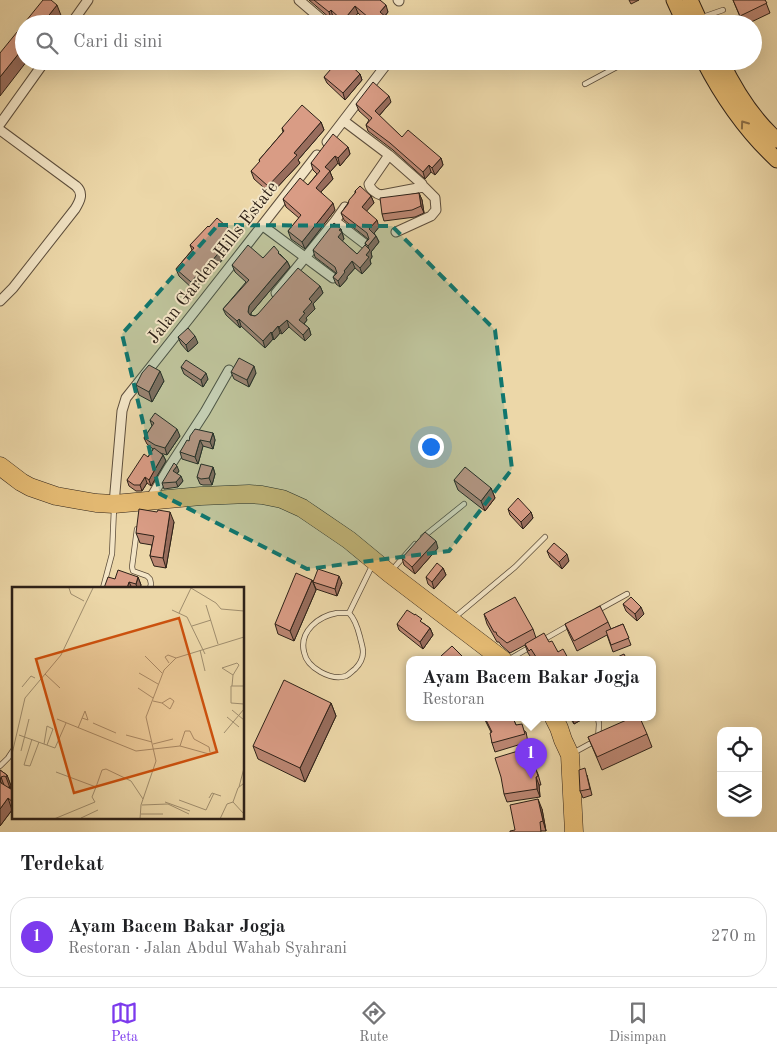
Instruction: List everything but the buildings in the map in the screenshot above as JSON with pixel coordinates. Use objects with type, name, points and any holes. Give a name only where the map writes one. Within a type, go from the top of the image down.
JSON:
[{"type":"highway","points":[[0,466],[30,487],[81,501],[143,504],[211,495],[249,494],[273,496],[282,499],[302,508],[349,540],[389,574],[498,656]]},
{"type":"highway","points":[[556,721],[570,754],[574,832]]},
{"type":"main road","points":[[674,0],[688,15]]},
{"type":"main road","points":[[690,0],[693,15]]},
{"type":"main road","points":[[709,70],[722,92],[751,133],[777,160]]},
{"type":"main road","points":[[726,70],[732,83],[757,118],[777,140]]},
{"type":"street","points":[[77,15],[88,0]]},
{"type":"street","points":[[299,0],[316,15]]},
{"type":"street","points":[[0,124],[39,70]]},
{"type":"street","name":"Jalan Garden Hills Estate","points":[[114,504],[122,411],[126,398],[344,121],[379,70]]},
{"type":"street","points":[[344,121],[390,155],[435,198],[436,210],[431,216],[396,232]]},
{"type":"street","points":[[0,130],[80,189],[81,198],[75,209],[13,288],[0,301]]},
{"type":"street","points":[[390,155],[369,184],[377,194],[381,195],[423,186]]},
{"type":"street","points":[[269,302],[345,207]]},
{"type":"street","points":[[335,221],[365,244]]},
{"type":"street","points":[[262,226],[333,278]]},
{"type":"street","points":[[143,504],[206,412],[229,370]]},
{"type":"lane","points":[[711,15],[723,10]]},
{"type":"lane","points":[[585,84],[611,70]]},
{"type":"lane","points":[[103,587],[112,554],[114,504]]},
{"type":"lane","points":[[389,574],[416,542],[464,504]]},
{"type":"lane","points":[[137,527],[132,567],[133,571],[150,579],[150,587]]},
{"type":"lane","points":[[451,620],[515,567],[545,537]]},
{"type":"lane","points":[[348,613],[374,561]]},
{"type":"lane","points":[[595,611],[627,594]]},
{"type":"lane","points":[[337,613],[348,613],[353,617],[359,634],[363,653],[362,660],[350,674],[337,678],[312,667],[304,654],[303,645],[305,636],[314,623],[337,613]]},
{"type":"lane","points":[[515,656],[580,619]]},
{"type":"lane","points":[[570,754],[598,739],[598,721]]},
{"type":"lane","points":[[0,766],[12,752]]},
{"type":"highlighted area","points":[[218,225],[392,226],[495,330],[512,469],[449,551],[307,569],[160,494],[122,334]]},
{"type":"place","name":"Ayam Bacem Bakar Jogja","points":[[531,779]]}]
